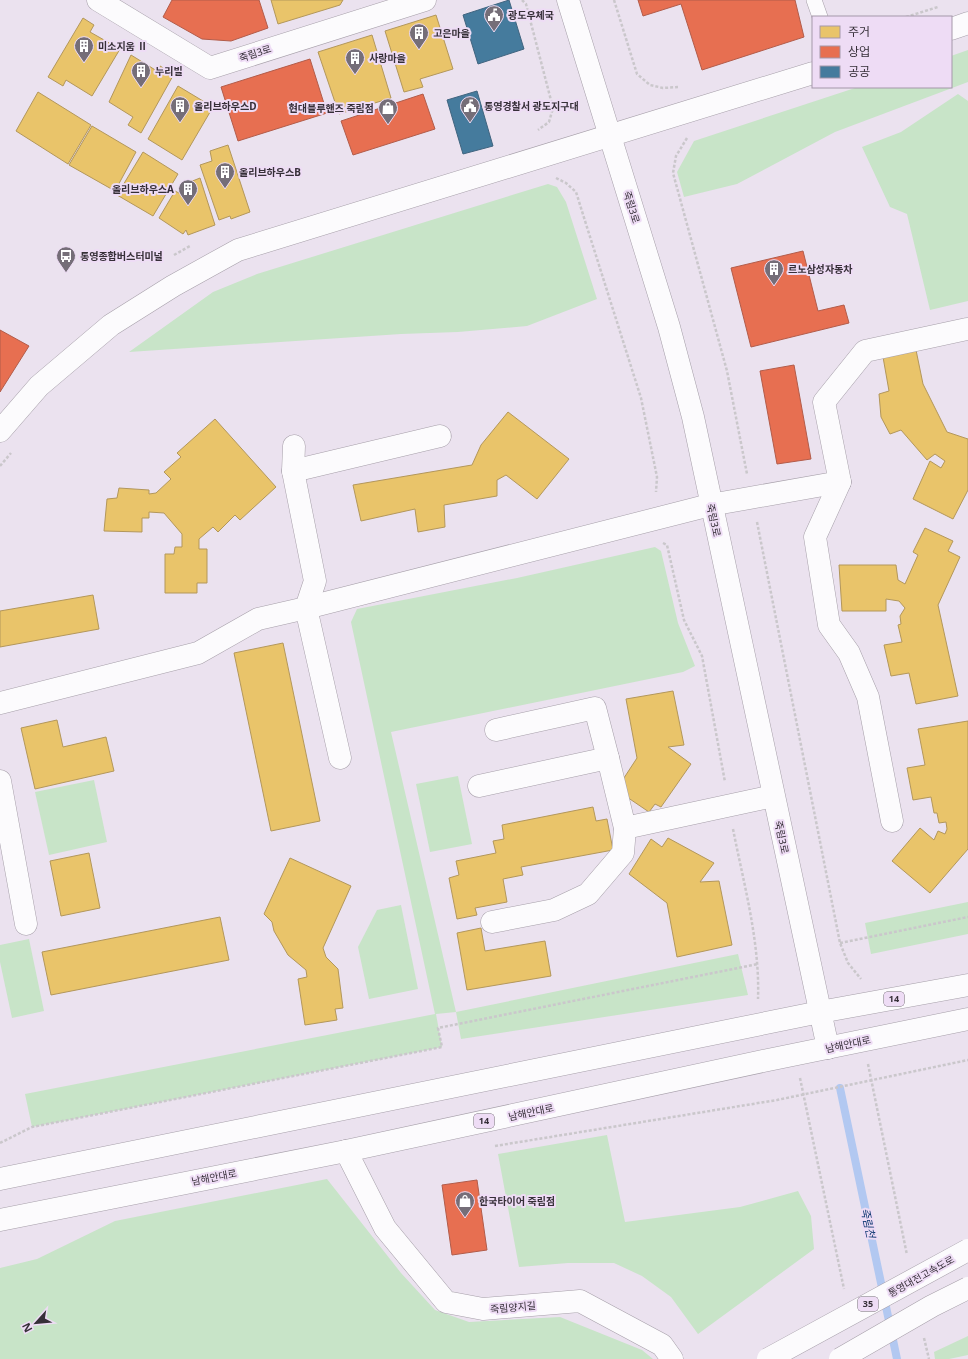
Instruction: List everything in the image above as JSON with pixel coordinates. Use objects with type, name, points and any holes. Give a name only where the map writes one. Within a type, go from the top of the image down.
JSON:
[{"type":"main road","name":"죽림3로","points":[[98,0],[210,68],[372,8],[425,0]]},
{"type":"main road","name":"죽림3로","points":[[568,0],[669,327],[693,417],[710,505],[828,1048]]},
{"type":"main road","points":[[952,29],[968,23]]},
{"type":"main road","points":[[0,431],[39,386],[111,325],[172,286],[238,250],[812,73]]},
{"type":"main road","points":[[892,821],[868,697],[849,653],[829,625],[815,537],[840,482],[824,402],[865,351],[967,329]]},
{"type":"main road","points":[[293,471],[440,436]]},
{"type":"main road","points":[[294,446],[293,471],[315,580],[306,608],[340,758]]},
{"type":"main road","points":[[0,703],[198,653],[258,619],[710,505],[840,482]]},
{"type":"main road","points":[[492,922],[554,910],[588,894],[623,853],[625,828],[595,708],[496,730]]},
{"type":"main road","points":[[479,786],[608,758]]},
{"type":"main road","points":[[0,781],[26,924]]},
{"type":"main road","points":[[625,828],[773,796]]},
{"type":"main road","name":"14","points":[[0,1179],[820,1012],[968,985]]},
{"type":"main road","name":"남해안대로","points":[[0,1220],[346,1151],[796,1054],[968,1019]]},
{"type":"main road","name":"죽림양지길","points":[[346,1151],[385,1228],[446,1302],[483,1309],[580,1301],[662,1345],[672,1359]]},
{"type":"main road","name":"통영대전고속도로","points":[[768,1359],[968,1250]]},
{"type":"main road","points":[[840,1359],[932,1306],[968,1288]]},
{"type":"lane","points":[[814,0],[820,16]]},
{"type":"path","points":[[614,0],[637,74],[650,85],[663,88],[681,87]]},
{"type":"path","points":[[909,16],[944,5]]},
{"type":"path","points":[[553,176],[566,183],[576,192],[641,398],[657,477],[658,491],[655,494]]},
{"type":"path","points":[[0,466],[15,449]]},
{"type":"path","points":[[662,543],[668,545],[684,620],[702,656],[758,964],[758,1006]]},
{"type":"path","points":[[840,943],[968,917]]},
{"type":"path","points":[[0,1143],[32,1127],[442,1047],[438,1028],[758,964]]},
{"type":"path","points":[[864,1040],[908,1258]]},
{"type":"path","points":[[796,1054],[845,1297]]},
{"type":"path","points":[[494,1146],[804,1095],[968,1060]]},
{"type":"path","points":[[924,1336],[929,1359]]},
{"type":"green space","points":[[968,50],[968,82],[835,132],[737,184],[684,197],[677,172],[694,141],[855,88],[952,88],[952,56]]},
{"type":"green space","points":[[958,94],[968,101],[968,301],[930,310],[907,214],[890,207],[862,147],[901,132]]},
{"type":"green space","points":[[548,184],[557,187],[566,202],[597,299],[527,326],[458,332],[401,334],[129,352],[213,292],[257,274]]},
{"type":"green space","points":[[655,547],[661,551],[678,623],[695,666],[683,672],[391,732],[456,1012],[436,1014],[442,1047],[32,1127],[25,1094],[435,1014],[351,622],[357,609],[517,578]]},
{"type":"green space","points":[[458,776],[472,844],[430,852],[416,784]]},
{"type":"green space","points":[[94,780],[107,842],[49,855],[35,792]]},
{"type":"green space","points":[[968,902],[968,934],[871,954],[865,923]]},
{"type":"green space","points":[[401,905],[418,989],[369,999],[358,947],[377,910]]},
{"type":"green space","points":[[29,939],[44,1011],[12,1018],[0,962],[0,945]]},
{"type":"green space","points":[[738,954],[748,995],[461,1039],[456,1012]]},
{"type":"green space","points":[[607,1135],[625,1222],[740,1207],[798,1191],[811,1216],[814,1249],[698,1334],[671,1297],[642,1276],[614,1263],[568,1263],[519,1267],[498,1154]]},
{"type":"green space","points":[[327,1179],[401,1273],[435,1310],[469,1322],[560,1317],[642,1350],[653,1359],[0,1359],[0,1268],[37,1259],[115,1221]]},
{"type":"green space","points":[[968,1336],[968,1355],[949,1359],[935,1359],[934,1352]]},
{"type":"building: 주거","points":[[271,0],[343,0],[340,5],[278,24]]},
{"type":"building: 주거","name":"고은마을","points":[[436,15],[453,69],[420,79],[423,87],[404,92],[385,31]]},
{"type":"building: 주거","name":"미소지움 Ⅱ","points":[[83,18],[94,25],[90,32],[120,49],[92,96],[66,80],[63,86],[48,77]]},
{"type":"building: 주거","name":"사랑마을","points":[[372,35],[391,98],[339,114],[318,52]]},
{"type":"building: 주거","name":"누리빌","points":[[131,55],[157,71],[160,66],[174,74],[141,133],[128,125],[133,117],[109,102]]},
{"type":"building: 주거","name":"올리브하우스D","points":[[178,86],[213,107],[182,160],[148,139]]},
{"type":"building: 주거","points":[[38,92],[91,125],[68,164],[16,131]]},
{"type":"building: 주거","points":[[92,126],[136,152],[115,191],[69,165]]},
{"type":"building: 주거","name":"올리브하우스B","points":[[228,145],[250,212],[231,219],[230,216],[219,220],[200,165],[212,161],[210,151]]},
{"type":"building: 주거","points":[[143,152],[178,174],[153,216],[117,195]]},
{"type":"building: 주거","name":"올리브하우스A","points":[[200,178],[215,225],[188,235],[186,230],[183,234],[159,218],[175,191],[181,194],[180,186]]},
{"type":"building: 주거","points":[[916,350],[923,384],[947,432],[968,439],[968,490],[953,519],[913,499],[930,461],[941,468],[945,461],[935,454],[927,460],[901,430],[890,434],[881,417],[879,394],[889,391],[883,357]]},
{"type":"building: 주거","points":[[508,412],[569,459],[537,499],[506,475],[497,480],[497,496],[444,505],[445,527],[418,532],[415,509],[361,521],[353,485],[472,465],[481,445]]},
{"type":"building: 주거","points":[[215,419],[276,487],[240,520],[235,515],[218,532],[213,527],[199,539],[199,549],[207,549],[207,583],[197,583],[197,593],[165,593],[165,554],[174,554],[175,547],[182,547],[182,534],[164,513],[149,512],[149,518],[142,518],[142,532],[104,531],[107,499],[117,498],[119,488],[149,490],[149,494],[156,493],[171,479],[164,472],[181,457],[177,453]]},
{"type":"building: 주거","points":[[925,528],[953,541],[948,551],[960,557],[938,605],[958,696],[916,704],[909,673],[891,676],[884,645],[902,642],[898,625],[901,624],[900,616],[905,608],[899,601],[886,599],[886,611],[842,611],[839,565],[896,565],[898,580],[905,584],[918,555],[913,552]]},
{"type":"building: 주거","points":[[93,595],[99,629],[0,647],[0,611]]},
{"type":"building: 주거","points":[[283,643],[320,821],[271,831],[234,653]]},
{"type":"building: 주거","points":[[673,691],[684,745],[668,747],[691,764],[661,807],[655,804],[649,812],[621,793],[620,784],[637,758],[626,699]]},
{"type":"building: 주거","points":[[57,720],[63,747],[106,737],[114,771],[35,789],[21,728]]},
{"type":"building: 주거","points":[[968,721],[968,849],[930,893],[892,861],[920,828],[934,840],[938,831],[945,834],[947,829],[946,822],[939,823],[937,813],[934,813],[931,797],[913,800],[907,768],[925,765],[918,729]]},
{"type":"building: 주거","points":[[593,807],[596,821],[607,819],[613,850],[521,867],[523,875],[503,879],[507,902],[475,908],[477,915],[457,919],[449,878],[459,875],[456,861],[496,853],[493,841],[504,839],[502,825]]},
{"type":"building: 주거","points":[[668,838],[714,863],[700,882],[719,881],[732,945],[677,957],[667,903],[629,874],[651,839],[662,847]]},
{"type":"building: 주거","points":[[89,853],[100,908],[61,916],[50,861]]},
{"type":"building: 주거","points":[[290,858],[351,886],[323,948],[326,957],[338,969],[343,1008],[335,1009],[337,1020],[305,1025],[298,979],[307,977],[306,970],[288,955],[274,931],[272,922],[264,914]]},
{"type":"building: 주거","points":[[220,917],[229,960],[51,995],[42,952]]},
{"type":"building: 주거","points":[[481,928],[485,951],[545,941],[551,976],[467,990],[457,933]]},
{"type":"building: 상업","points":[[172,0],[259,0],[268,28],[231,41],[202,39],[163,17]]},
{"type":"building: 상업","points":[[638,0],[795,0],[804,37],[702,70],[681,4],[643,16]]},
{"type":"building: 상업","points":[[310,59],[327,113],[238,141],[221,87]]},
{"type":"building: 상업","name":"현대블루핸즈 죽림점","points":[[423,94],[435,129],[353,155],[341,121]]},
{"type":"building: 상업","name":"르노삼성자동차","points":[[803,251],[818,311],[844,305],[849,323],[751,347],[731,268]]},
{"type":"building: 상업","points":[[0,330],[29,346],[0,392]]},
{"type":"building: 상업","points":[[794,365],[811,459],[777,464],[760,371]]},
{"type":"building: 상업","name":"한국타이어 죽림점","points":[[477,1180],[487,1250],[452,1255],[442,1185]]},
{"type":"building: 공공","name":"광도우체국","points":[[509,0],[524,49],[478,64],[463,15]]},
{"type":"building: 공공","name":"통영경찰서 광도지구대","points":[[477,91],[493,146],[463,154],[447,100]]},
{"type":"waterway","name":"죽림천","points":[[840,1088],[897,1359]]},
{"type":"place","name":"광도우체국","points":[[494,32]]},
{"type":"place","name":"고은마을","points":[[419,50]]},
{"type":"place","name":"미소지움 Ⅱ","points":[[84,63]]},
{"type":"place","name":"사랑마을","points":[[355,75]]},
{"type":"place","name":"누리빌","points":[[141,88]]},
{"type":"place","name":"올리브하우스D","points":[[180,123]]},
{"type":"place","name":"통영경찰서 광도지구대","points":[[470,123]]},
{"type":"place","name":"현대블루핸즈 죽림점","points":[[388,125]]},
{"type":"place","name":"올리브하우스B","points":[[225,189]]},
{"type":"place","name":"올리브하우스A","points":[[188,206]]},
{"type":"place","name":"통영종합버스터미널","points":[[66,273]]},
{"type":"place","name":"르노삼성자동차","points":[[774,286]]},
{"type":"place","name":"한국타이어 죽림점","points":[[465,1218]]}]
